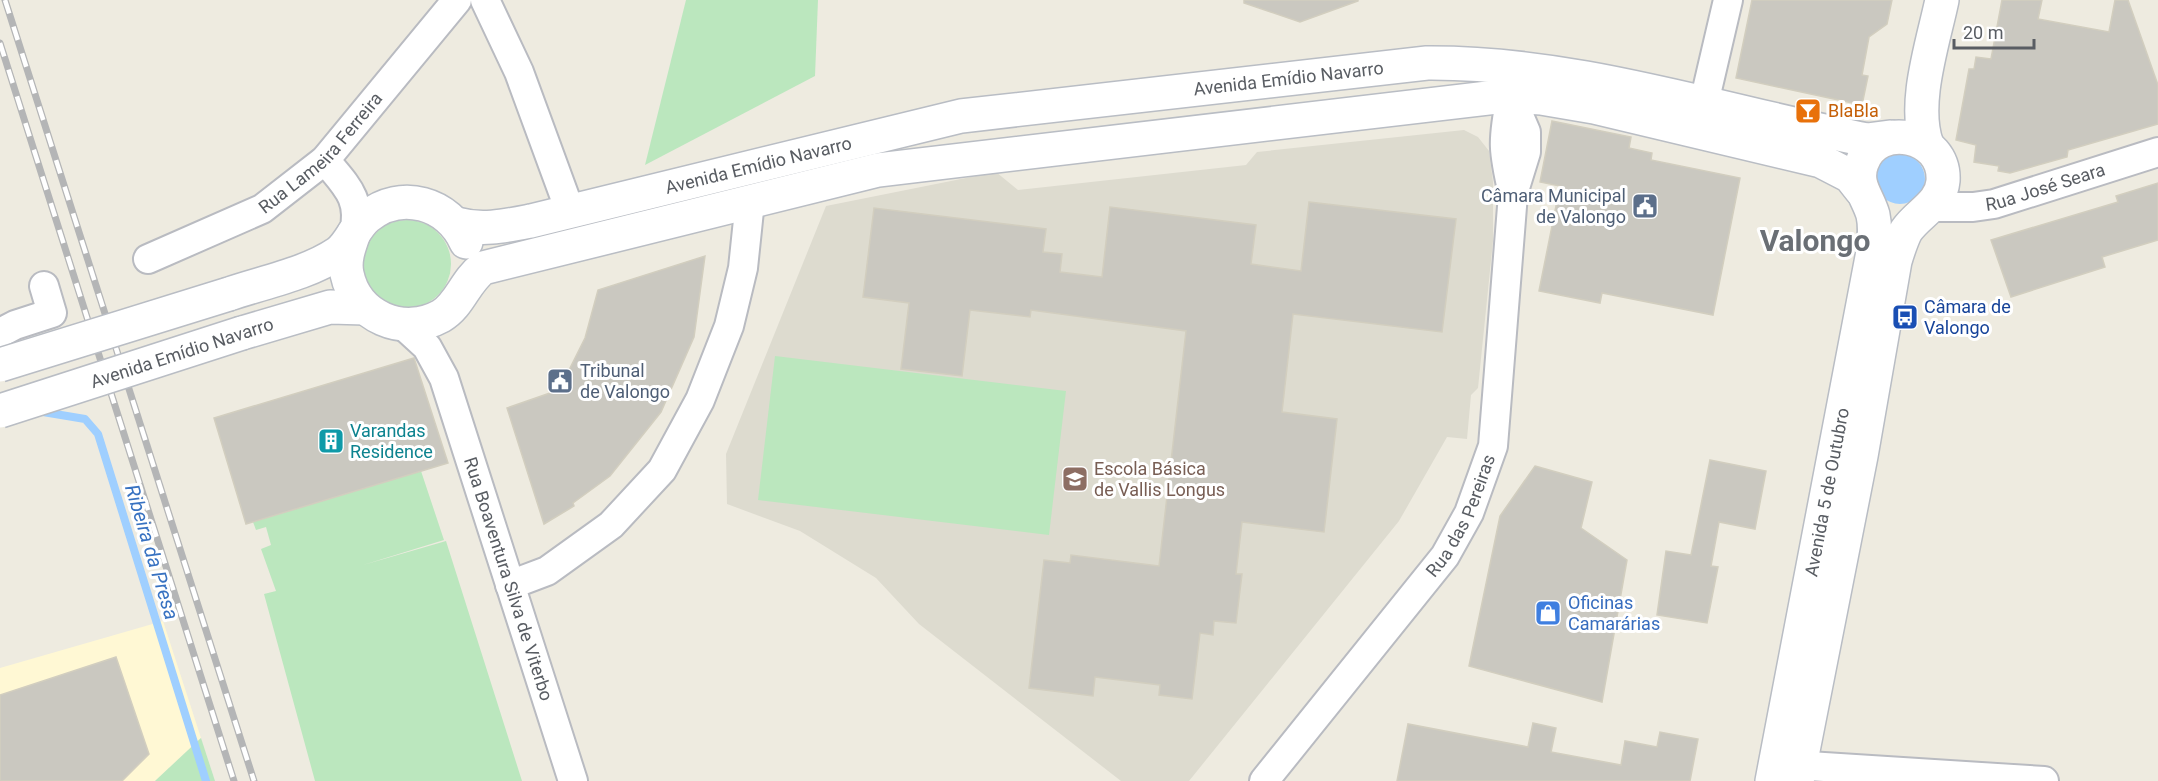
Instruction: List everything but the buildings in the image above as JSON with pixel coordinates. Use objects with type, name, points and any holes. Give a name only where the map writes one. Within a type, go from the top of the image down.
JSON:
[{"type":"main road","name":"Avenida 5 de Outubro","points":[[1786,773],[1872,256],[1874,225],[1859,176],[1865,158],[1878,143],[1890,137],[1905,100],[1924,0]]},
{"type":"main road","name":"Avenida 5 de Outubro","points":[[1786,773],[1861,456],[1895,261],[1906,231],[1939,195],[1943,181],[1936,155],[1927,145],[1921,130],[1921,107],[1942,0]]},
{"type":"main road","name":"Avenida Emídio Navarro","points":[[382,207],[402,202],[422,203],[440,211],[456,224],[468,227],[498,228],[961,116],[1427,63],[1484,63],[1541,98],[1594,107],[1821,161],[1850,176],[1864,196]]},
{"type":"main road","name":"Avenida Emídio Navarro","points":[[443,315],[458,300],[468,282],[483,268],[878,170],[1068,147],[1512,82],[1704,103],[1867,140],[1890,137]]},
{"type":"main road","points":[[1063,103],[1068,147]]},
{"type":"main road","points":[[1890,137],[1909,137],[1927,145]]},
{"type":"main road","points":[[1864,196],[1878,213],[1891,218],[1906,219],[1925,211]]},
{"type":"main road","points":[[0,366],[316,265],[339,252],[366,218],[382,207]]},
{"type":"main road","points":[[456,224],[466,241],[470,261],[468,282]]},
{"type":"main road","points":[[354,233],[347,252],[347,272],[353,291],[365,308]]},
{"type":"main road","name":"Avenida Emídio Navarro","points":[[0,411],[330,307],[365,308],[383,320],[403,325]]},
{"type":"main road","points":[[403,325],[424,323],[443,315]]},
{"type":"street","name":"Rua Lameira Ferreira","points":[[148,259],[262,209],[324,160],[457,0]]},
{"type":"street","points":[[485,0],[519,72],[570,211]]},
{"type":"street","points":[[1704,103],[1728,0]]},
{"type":"street","name":"Rua das Pereiras","points":[[1264,781],[1445,556],[1469,513],[1493,446],[1513,194],[1526,152],[1526,132],[1512,82]]},
{"type":"street","name":"Rua José Seara","points":[[1925,211],[1994,204],[2158,152]]},
{"type":"street","points":[[324,160],[359,197],[382,207]]},
{"type":"street","points":[[344,183],[356,201],[358,216],[354,233]]},
{"type":"street","points":[[510,585],[547,571],[611,525],[663,470],[700,400],[729,326],[743,268],[750,201]]},
{"type":"street","points":[[0,333],[15,325],[52,313],[44,285]]},
{"type":"street","name":"Rua Boaventura Silva de Viterbo","points":[[443,315],[439,338],[444,378]]},
{"type":"street","name":"Rua Boaventura Silva de Viterbo","points":[[403,325],[428,347],[444,378],[573,781]]},
{"type":"street","points":[[1786,773],[2044,781]]},
{"type":"shaded area","name":"Escola Básica de Vallis Longus","points":[[1464,130],[1478,137],[1489,151],[1493,182],[1493,241],[1478,388],[1471,395],[1467,439],[1447,437],[1399,521],[1189,781],[1121,781],[919,624],[876,578],[800,531],[727,504],[726,454],[826,206],[996,172],[1018,190],[1246,165],[1257,152]]},
{"type":"shaded area","points":[[163,621],[201,738],[155,781],[0,781],[0,668]]},
{"type":"green space","points":[[686,0],[818,0],[815,76],[645,165]]},
{"type":"green space","points":[[407,220],[424,224],[438,233],[447,247],[451,264],[447,281],[438,295],[424,304],[407,308],[390,304],[376,295],[367,281],[363,264],[367,247],[376,233],[390,224]]},
{"type":"green space","points":[[775,356],[1066,391],[1049,535],[758,500]]},
{"type":"green space","points":[[421,471],[444,540],[363,565],[446,541],[522,781],[315,781],[264,594],[276,591],[261,549],[271,545],[266,527],[256,530],[253,522]]},
{"type":"green space","points":[[201,738],[215,781],[155,781]]},
{"type":"water","points":[[1900,154],[1918,161],[1925,179],[1918,197],[1900,204],[1882,197],[1875,179],[1882,161]]},
{"type":"waterway","name":"Ribeira da Presa","points":[[37,411],[85,419],[98,434],[206,781]]},
{"type":"railway","points":[[5,0],[254,781]]},
{"type":"railway","points":[[0,43],[234,781]]},
{"type":"place","name":"BlaBla","points":[[1808,111]]},
{"type":"place","name":"Câmara Municipal de Valongo","points":[[1645,206]]},
{"type":"place","name":"Câmara de Valongo","points":[[1905,317]]},
{"type":"place","name":"Tribunal de Valongo","points":[[560,381]]},
{"type":"place","name":"Varandas Residence","points":[[331,441]]},
{"type":"place","name":"Escola Básica de Vallis Longus","points":[[1075,479]]},
{"type":"place","name":"Oficinas Camarárias","points":[[1548,613]]},
{"type":"district","name":"Valongo","points":[[1815,241]]}]
